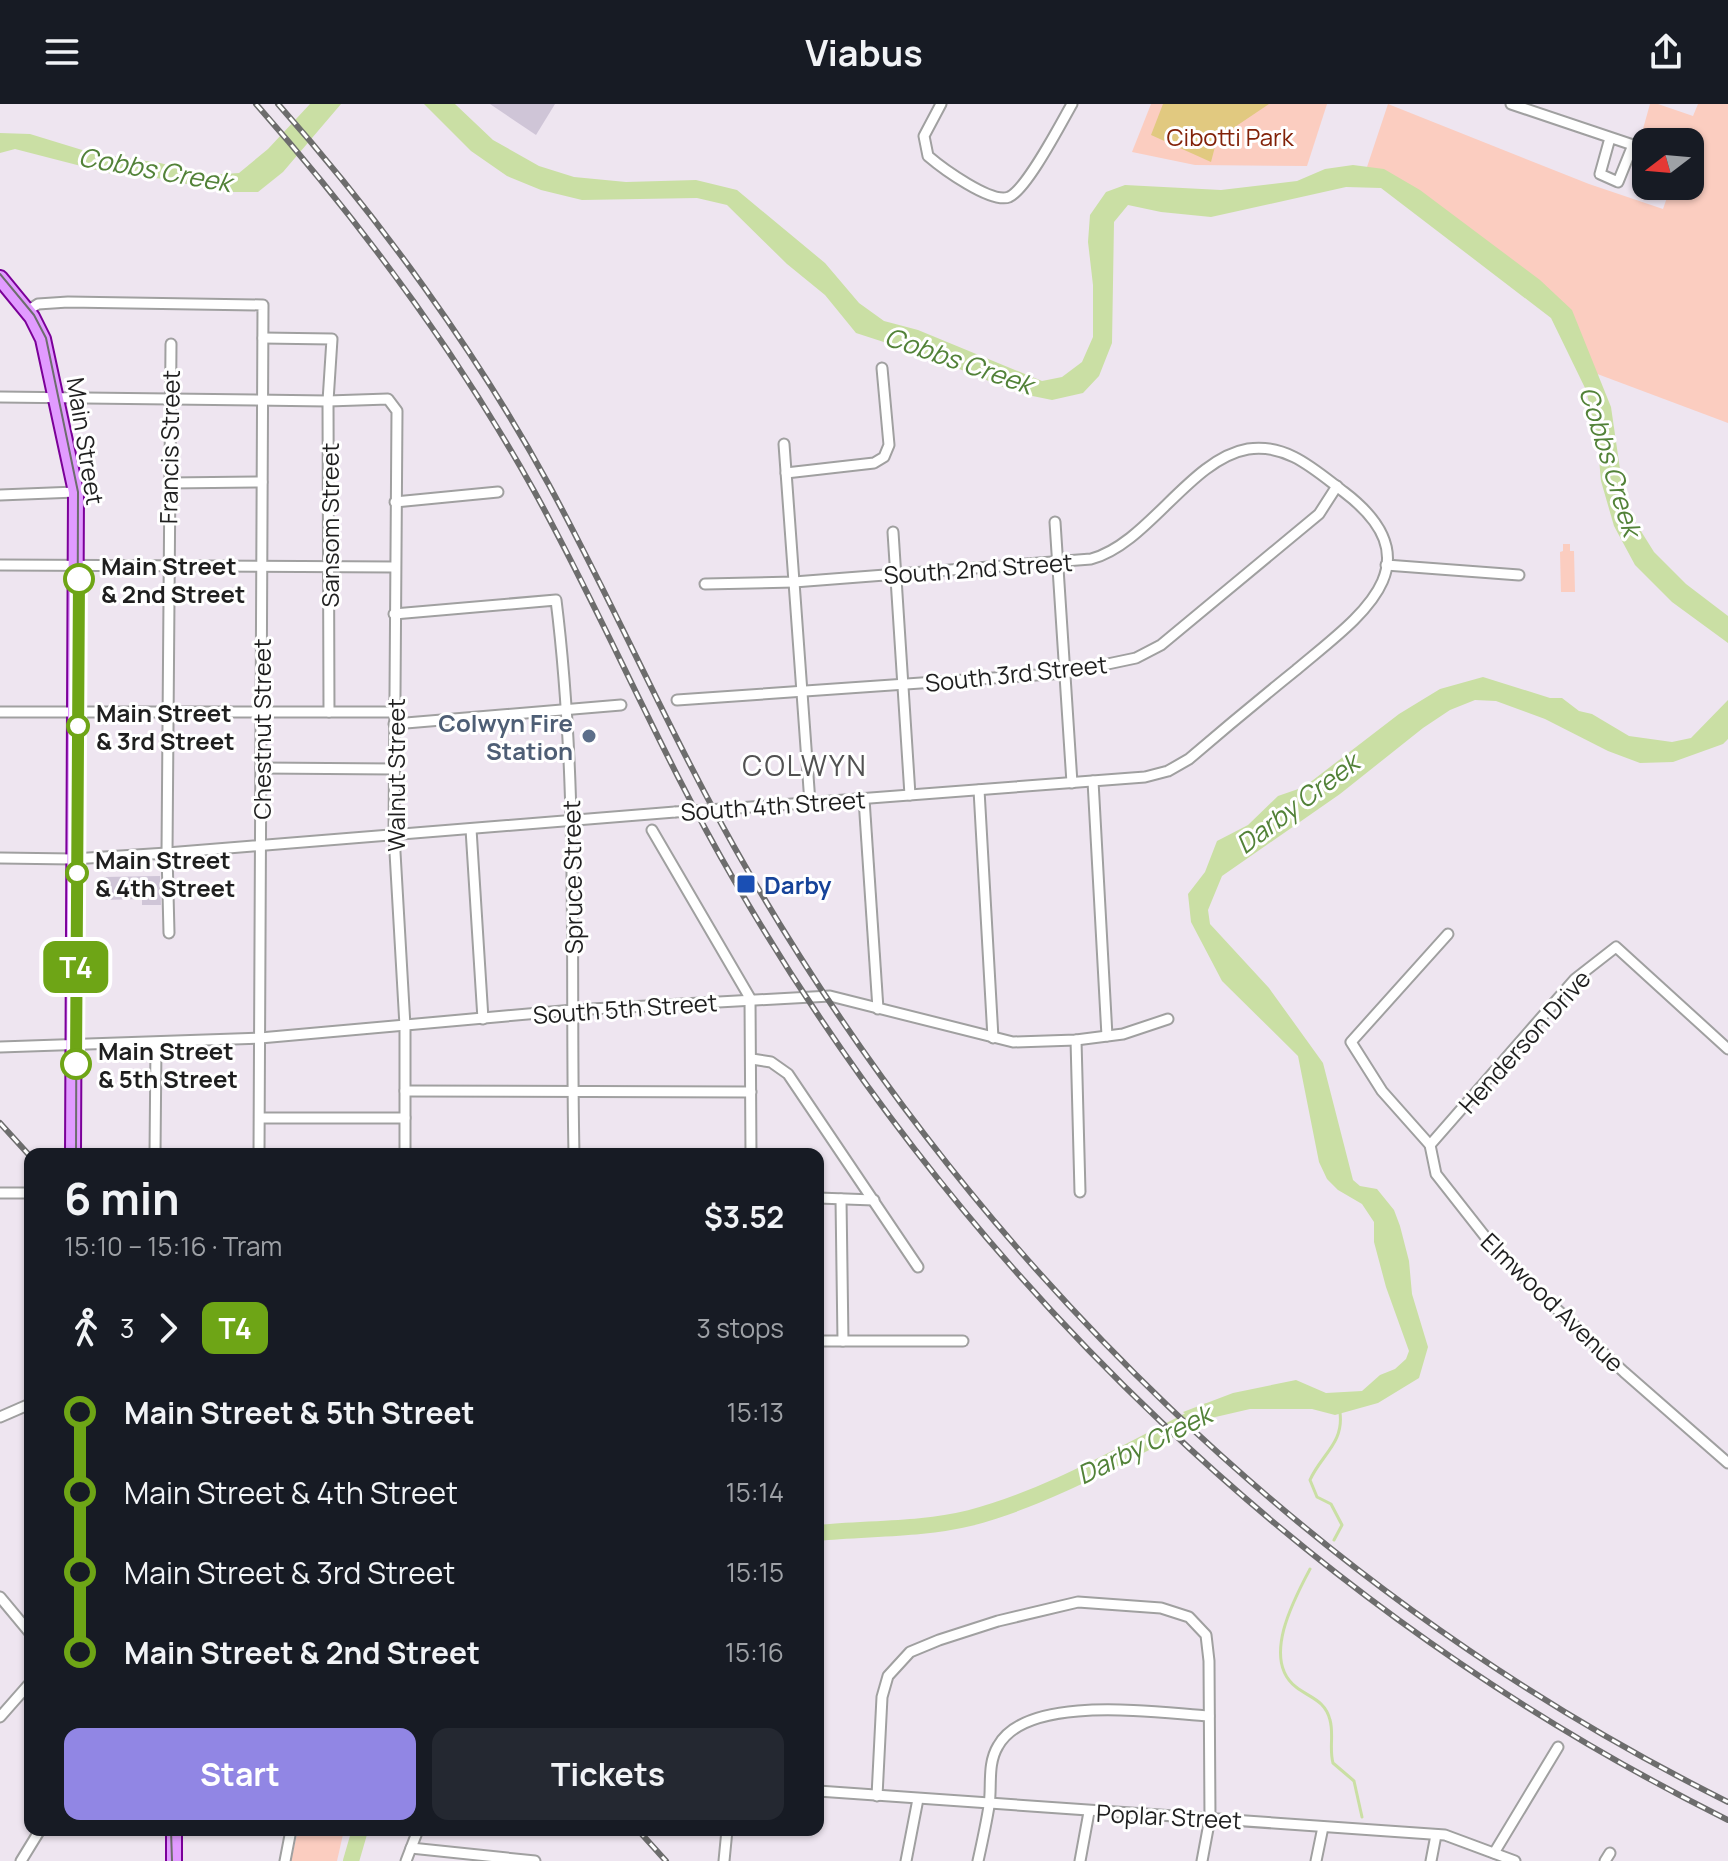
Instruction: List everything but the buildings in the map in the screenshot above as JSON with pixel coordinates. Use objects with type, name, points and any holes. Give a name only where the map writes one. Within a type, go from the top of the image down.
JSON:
[{"type":"main road","name":"Main Street","points":[[0,278],[39,328],[48,352],[76,492],[73,1148]]},
{"type":"main road","points":[[174,1836],[174,1861]]},
{"type":"street","points":[[941,104],[924,136],[925,151],[935,162],[985,194],[1000,198],[1009,197],[1031,173],[1072,104]]},
{"type":"street","points":[[1511,104],[1633,145],[1622,180],[1614,182],[1600,174],[1610,138]]},
{"type":"street","name":"Chestnut Street","points":[[27,311],[38,304],[68,302],[263,305],[259,1148]]},
{"type":"street","name":"Sansom Street","points":[[263,338],[332,339],[328,401],[329,712]]},
{"type":"street","name":"Francis Street","points":[[169,933],[171,344]]},
{"type":"street","points":[[786,473],[874,463],[884,457],[889,445],[882,368]]},
{"type":"street","points":[[0,397],[328,401]]},
{"type":"street","name":"Walnut Street","points":[[328,401],[388,399],[397,411],[394,835],[405,1026],[405,1148]]},
{"type":"street","points":[[784,444],[810,803]]},
{"type":"street","name":"South 2nd Street","points":[[705,584],[794,582],[1091,559],[1113,549],[1218,462],[1245,450],[1275,448],[1293,455],[1337,486]]},
{"type":"street","points":[[169,483],[262,482]]},
{"type":"street","points":[[1337,486],[1373,517],[1383,540],[1386,565],[1519,575]]},
{"type":"street","name":"South 3rd Street","points":[[677,700],[1065,673],[1136,658],[1161,645],[1319,514],[1337,486]]},
{"type":"street","points":[[0,495],[76,492]]},
{"type":"street","points":[[395,502],[498,492]]},
{"type":"street","points":[[1055,522],[1072,783]]},
{"type":"street","points":[[893,532],[910,795]]},
{"type":"street","points":[[0,565],[394,567]]},
{"type":"street","name":"South 4th Street","points":[[0,858],[73,859],[167,853],[1155,775],[1189,759],[1362,614],[1376,597],[1386,565]]},
{"type":"street","name":"Spruce Street","points":[[394,614],[556,600],[573,822],[574,1148]]},
{"type":"street","points":[[394,724],[621,705]]},
{"type":"street","points":[[0,712],[394,712]]},
{"type":"street","points":[[261,768],[394,769]]},
{"type":"street","points":[[1093,781],[1107,1036]]},
{"type":"street","points":[[979,790],[993,1038]]},
{"type":"street","points":[[864,799],[878,1009]]},
{"type":"street","points":[[471,829],[483,1019]]},
{"type":"street","points":[[652,830],[750,998],[751,1148]]},
{"type":"street","name":"Elmwood Avenue","points":[[1448,934],[1351,1042],[1382,1091],[1430,1145],[1436,1174],[1502,1258],[1624,1372],[1728,1463]]},
{"type":"street","name":"Henderson Drive","points":[[1430,1145],[1575,979],[1616,947],[1728,1049]]},
{"type":"street","name":"South 5th Street","points":[[0,1047],[73,1047],[260,1038],[573,1010],[830,996],[1013,1042],[1107,1036],[1140,1031],[1168,1019]]},
{"type":"street","points":[[1076,1040],[1080,1192]]},
{"type":"street","points":[[155,1148],[156,1044]]},
{"type":"street","points":[[752,1059],[771,1062],[788,1074],[918,1267]]},
{"type":"street","points":[[405,1091],[751,1092]]},
{"type":"street","points":[[260,1118],[405,1118]]},
{"type":"street","points":[[0,1193],[24,1193]]},
{"type":"street","points":[[824,1198],[874,1200]]},
{"type":"street","points":[[841,1199],[843,1341]]},
{"type":"street","points":[[824,1341],[963,1341]]},
{"type":"street","points":[[0,1417],[24,1407]]},
{"type":"street","points":[[0,1597],[24,1626]]},
{"type":"street","points":[[877,1796],[882,1697],[888,1676],[910,1652],[998,1621],[1078,1602],[1161,1608],[1189,1617],[1206,1635],[1209,1661],[1210,1818],[1202,1861]]},
{"type":"street","points":[[0,1717],[24,1690]]},
{"type":"street","points":[[978,1861],[989,1803],[992,1759],[1008,1732],[1025,1721],[1090,1709],[1209,1716]]},
{"type":"street","points":[[1494,1853],[1558,1747]]},
{"type":"street","name":"Poplar Street","points":[[824,1792],[1436,1835],[1515,1861]]},
{"type":"street","points":[[906,1861],[918,1799]]},
{"type":"street","points":[[1080,1861],[1089,1812]]},
{"type":"street","points":[[1316,1861],[1323,1827]]},
{"type":"street","points":[[1431,1861],[1436,1835]]},
{"type":"street","points":[[21,1861],[36,1836]]},
{"type":"street","points":[[285,1861],[290,1836]]},
{"type":"street","points":[[406,1861],[416,1836]]},
{"type":"street","points":[[724,1861],[726,1836]]},
{"type":"street","points":[[411,1848],[535,1861]]},
{"type":"green space","name":"Cibotti Park","points":[[1151,104],[1327,104],[1307,166],[1195,165],[1132,152]]},
{"type":"green space","points":[[1388,104],[1589,184],[1663,209],[1666,200],[1704,200],[1704,128],[1643,128],[1650,104],[1693,116],[1698,104],[1728,104],[1728,423],[1592,372],[1561,301],[1367,167]]},
{"type":"green space","points":[[1563,544],[1570,544],[1570,551],[1574,551],[1575,592],[1561,592],[1560,552],[1563,551]]},
{"type":"green space","points":[[297,1836],[343,1836],[337,1861],[291,1861]]},
{"type":"shaded area","points":[[1163,104],[1269,104],[1217,139],[1211,162],[1151,135]]},
{"type":"water","name":"Cobbs Creek","points":[[310,104],[341,104],[283,172],[258,192],[222,192],[165,179],[112,174],[15,149],[0,153],[0,133],[30,134],[92,153],[160,163],[208,175],[239,173],[268,149]]},
{"type":"water","name":"Cobbs Creek","points":[[424,104],[455,104],[493,140],[539,166],[574,177],[626,182],[696,180],[737,190],[825,263],[859,303],[884,321],[918,330],[1042,381],[1062,377],[1082,362],[1093,337],[1093,285],[1088,242],[1090,215],[1106,192],[1125,185],[1221,190],[1297,181],[1325,169],[1353,165],[1384,169],[1420,190],[1540,280],[1572,310],[1611,407],[1623,490],[1634,520],[1654,552],[1686,584],[1728,616],[1728,643],[1672,602],[1635,565],[1614,526],[1601,481],[1597,437],[1586,390],[1551,318],[1381,188],[1346,187],[1211,217],[1128,205],[1114,222],[1112,343],[1099,376],[1083,393],[1052,400],[1018,393],[930,357],[856,333],[825,295],[787,264],[727,205],[697,198],[582,200],[541,190],[507,176],[471,151]]},
{"type":"water","points":[[1483,677],[1550,698],[1562,698],[1579,711],[1592,714],[1629,736],[1672,742],[1691,738],[1728,700],[1728,739],[1723,744],[1673,762],[1640,763],[1608,751],[1545,719],[1496,701],[1475,700],[1450,710],[1423,728],[1340,794],[1222,876],[1208,910],[1210,924],[1269,988],[1323,1063],[1353,1180],[1360,1186],[1377,1189],[1394,1210],[1400,1226],[1409,1261],[1412,1294],[1428,1347],[1419,1378],[1378,1403],[1335,1415],[1312,1409],[1250,1409],[1194,1422],[1183,1412],[1233,1393],[1296,1380],[1326,1393],[1362,1391],[1380,1375],[1395,1369],[1406,1359],[1409,1351],[1386,1287],[1374,1242],[1374,1222],[1362,1204],[1338,1190],[1327,1179],[1319,1162],[1298,1056],[1222,981],[1191,922],[1188,894],[1205,872],[1217,841],[1248,825],[1278,796],[1304,787],[1399,714],[1440,689]]},
{"type":"waterway","name":"Darby Creek","points":[[824,1533],[933,1525],[1001,1509],[1062,1484],[1208,1411]]},
{"type":"waterway","points":[[1334,1540],[1342,1525],[1331,1504],[1317,1497],[1310,1480],[1339,1433],[1340,1413]]},
{"type":"waterway","points":[[1310,1569],[1289,1612],[1281,1646],[1281,1661],[1286,1675],[1296,1687],[1321,1704],[1328,1713],[1333,1763],[1354,1781],[1362,1817]]},
{"type":"waterway","name":"Darby Creek","points":[[351,1861],[358,1836]]},
{"type":"tram line","points":[[0,274],[34,315],[46,338],[78,492],[76,1148]]},
{"type":"tram line","name":"T4","points":[[76,1064],[79,579]]},
{"type":"tram line","points":[[171,1836],[172,1861]]},
{"type":"railway","points":[[256,104],[369,241],[472,387],[559,537],[707,832],[826,1027],[929,1167],[1041,1299],[1162,1423],[1292,1537],[1430,1642],[1575,1737],[1728,1820]]},
{"type":"railway","points":[[278,104],[389,239],[458,336],[521,435],[721,824],[839,1016],[940,1155],[1051,1286],[1170,1408],[1298,1522],[1434,1626],[1577,1719],[1728,1802]]},
{"type":"railway","points":[[0,1123],[24,1149]]},
{"type":"railway","points":[[643,1836],[666,1861]]},
{"type":"place","name":"Main Street & 2nd Street","points":[[79,579]]},
{"type":"place","name":"Main Street & 3rd Street","points":[[78,726]]},
{"type":"place","name":"Colwyn Fire Station","points":[[589,736]]},
{"type":"place","name":"Main Street & 4th Street","points":[[77,873]]},
{"type":"place","name":"Darby","points":[[746,884]]},
{"type":"place","name":"Main Street & 5th Street","points":[[76,1064]]},
{"type":"district","name":"COLWYN","points":[[805,765]]}]
